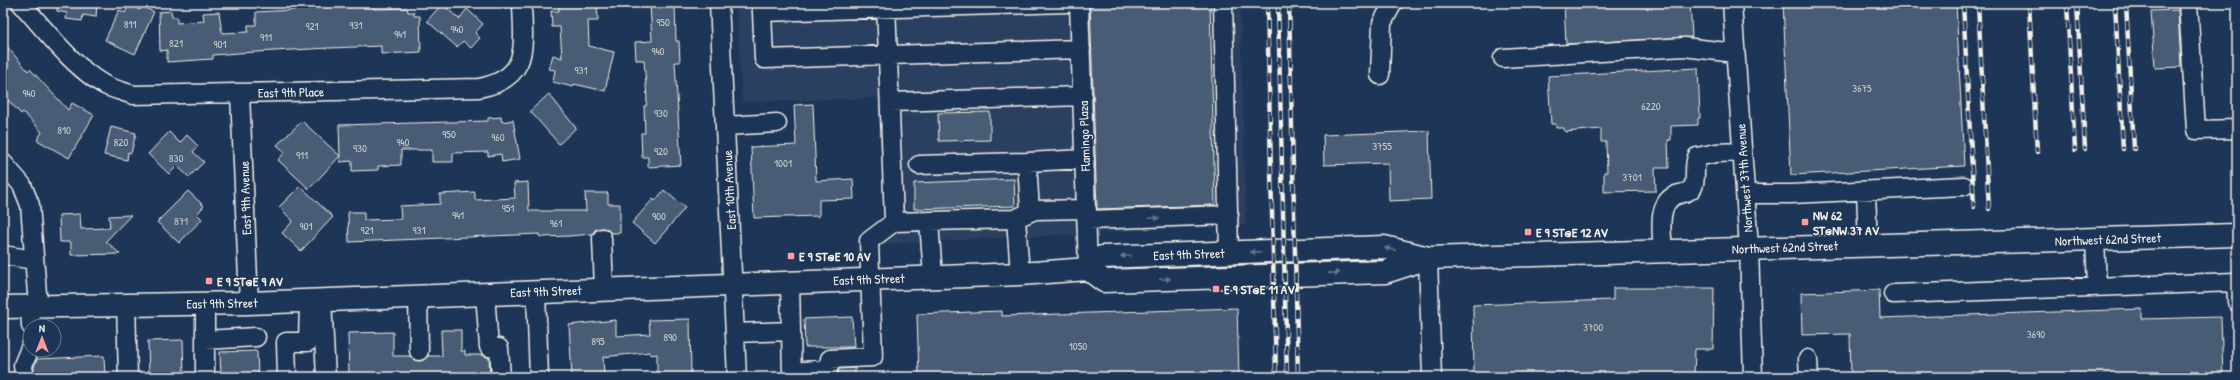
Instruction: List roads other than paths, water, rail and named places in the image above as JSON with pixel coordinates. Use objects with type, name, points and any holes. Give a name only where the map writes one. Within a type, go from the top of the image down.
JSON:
[{"type":"main road","name":"Northwest 62nd Street","points":[[1295,250],[1384,247],[1428,258],[2237,235]]},
{"type":"main road","name":"East 9th Street","points":[[3,307],[33,313],[126,305],[249,303],[734,283],[1020,274],[1088,269],[1102,257],[1295,250]]},
{"type":"main road","name":"Northwest 62nd Street","points":[[1295,274],[1385,272],[1428,258]]},
{"type":"main road","name":"East 9th Street","points":[[1088,269],[1104,281],[1295,274]]},
{"type":"street","name":"East 9th Place","points":[[21,3],[56,43],[90,75],[108,86],[133,95],[479,88],[496,84],[509,77],[520,61],[523,43],[522,3]]},
{"type":"street","name":"East 10th Avenue","points":[[719,3],[734,283],[737,377]]},
{"type":"street","points":[[1067,3],[762,7],[764,59],[1081,49]]},
{"type":"street","name":"Flamingo Plaza","points":[[1079,3],[1088,269]]},
{"type":"street","points":[[1223,3],[1230,252]]},
{"type":"street","points":[[1380,75],[1382,23],[1393,3]]},
{"type":"street","name":"Northwest 37th Avenue","points":[[1732,3],[1749,248],[1753,377]]},
{"type":"street","points":[[2188,3],[2196,130],[2237,129]]},
{"type":"street","points":[[886,5],[887,56],[891,102],[894,222]]},
{"type":"street","points":[[1503,58],[1684,48],[1735,53]]},
{"type":"street","name":"East 9th Avenue","points":[[240,94],[249,303]]},
{"type":"street","points":[[891,102],[1083,96]]},
{"type":"street","points":[[726,126],[777,124]]},
{"type":"street","points":[[1663,251],[1663,211],[1669,199],[1690,190],[1693,186],[1695,162],[1697,157],[1716,153],[1742,152]]},
{"type":"street","points":[[919,165],[1085,159]]},
{"type":"street","points":[[1020,274],[1027,162]]},
{"type":"street","points":[[3,163],[22,185],[30,205],[34,260],[33,313]]},
{"type":"street","points":[[1745,194],[1791,194],[1964,186]]},
{"type":"street","points":[[1866,191],[1868,245]]},
{"type":"street","points":[[790,281],[792,374],[828,369],[830,359],[873,357],[869,279],[869,242],[894,222],[1023,216],[1035,210],[1087,215],[1229,215]]},
{"type":"street","points":[[929,221],[933,277]]},
{"type":"street","points":[[602,238],[604,289]]},
{"type":"street","points":[[2095,239],[2097,287]]},
{"type":"street","points":[[3,256],[34,260]]},
{"type":"street","points":[[1428,258],[1432,377]]},
{"type":"street","points":[[1892,294],[2236,282],[2237,302]]},
{"type":"street","points":[[536,292],[539,377]]},
{"type":"street","points":[[485,294],[489,347],[499,348],[501,377]]},
{"type":"street","points":[[418,296],[419,351]]},
{"type":"street","points":[[287,377],[286,342],[308,342],[315,300]]},
{"type":"street","points":[[315,300],[326,377]]},
{"type":"street","points":[[204,303],[205,377]]},
{"type":"street","points":[[126,305],[128,377]]},
{"type":"street","points":[[735,333],[791,331]]},
{"type":"street","points":[[205,340],[256,337]]},
{"type":"street","points":[[24,377],[23,365],[26,358]]},
{"type":"street","points":[[1808,359],[1809,377]]},
{"type":"railway","points":[[1267,3],[1276,377]]},
{"type":"railway","points":[[1278,3],[1287,377]]},
{"type":"railway","points":[[1289,3],[1298,377]]},
{"type":"railway","points":[[1963,3],[1974,207]]},
{"type":"railway","points":[[1978,3],[1989,209]]},
{"type":"railway","points":[[2029,3],[2037,152]]},
{"type":"railway","points":[[2067,3],[2075,150]]},
{"type":"railway","points":[[2077,3],[2085,149]]},
{"type":"railway","points":[[2115,3],[2123,149]]},
{"type":"railway","points":[[2126,3],[2134,149]]},
{"type":"place","name":"NW 62 ST@NW 37 AV","points":[[1805,222]]},
{"type":"place","name":"E 9 ST@E 12 AV","points":[[1528,232]]},
{"type":"place","name":"E 9 ST@E 10 AV","points":[[791,256]]},
{"type":"place","name":"E 9 ST@E 9 AV","points":[[209,281]]},
{"type":"place","name":"E 9 ST@E 11 AV","points":[[1216,289]]}]
